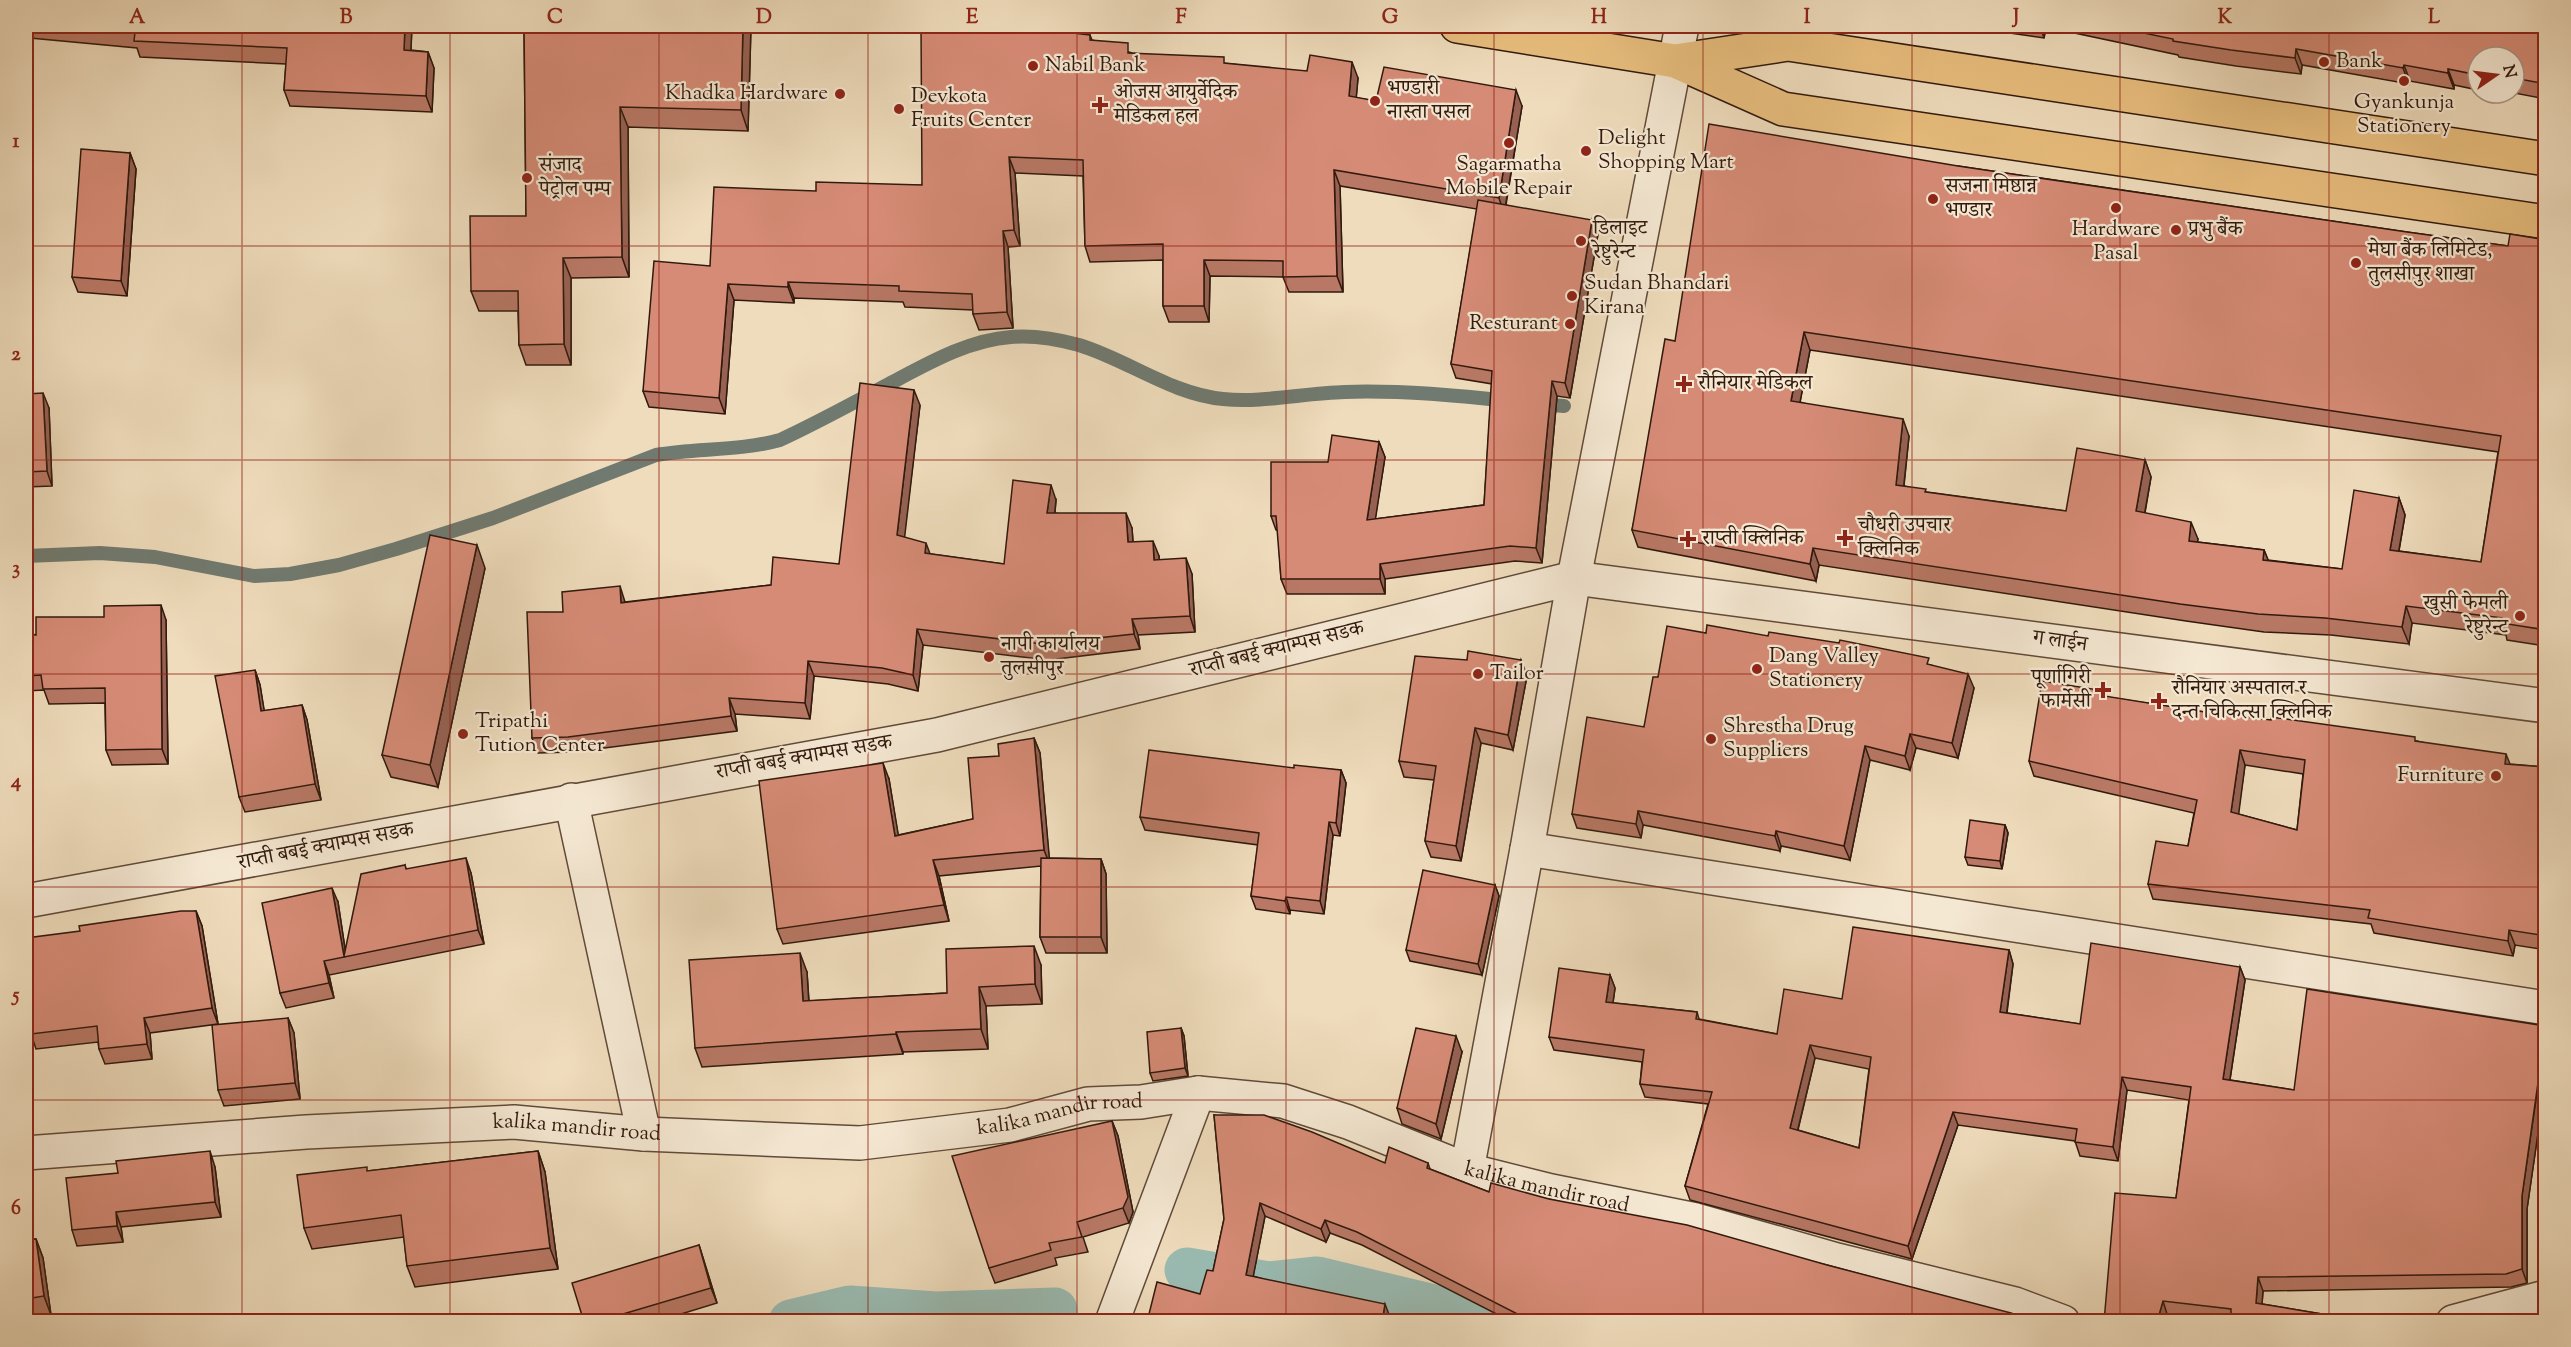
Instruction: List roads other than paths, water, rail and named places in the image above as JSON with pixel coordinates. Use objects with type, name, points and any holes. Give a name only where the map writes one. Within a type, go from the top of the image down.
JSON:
[{"type":"main road","points":[[1458,26],[1675,61],[1783,109],[2546,222]]},
{"type":"main road","points":[[1675,61],[1788,44],[2546,159]]},
{"type":"street","points":[[1467,1170],[1527,849],[1574,578],[1682,26]]},
{"type":"street","name":"ग लाईन","points":[[1574,578],[2546,706]]},
{"type":"street","name":"राप्ती बबई क्याम्पस सडक","points":[[26,901],[256,861],[571,800],[937,735],[1574,578]]},
{"type":"street","points":[[571,800],[644,1134]]},
{"type":"street","points":[[1527,849],[2546,1008]]},
{"type":"street","points":[[1112,1322],[1198,1093]]},
{"type":"street","name":"kalika mandir road","points":[[26,1153],[306,1132],[514,1122],[644,1134],[860,1143],[1010,1125],[1088,1104],[1141,1102],[1198,1093],[1283,1101],[1348,1122],[1467,1170],[1551,1191],[1696,1221],[1837,1260],[2015,1304],[2063,1322]]},
{"type":"street","points":[[2452,1322],[2546,1297]]},
{"type":"waterway","points":[[26,556],[100,553],[155,557],[254,576],[290,574],[339,565],[493,518],[656,455],[750,446],[780,440],[948,354],[979,343],[1011,337],[1045,338],[1079,345],[1185,391],[1223,399],[1253,400],[1330,393],[1386,392],[1508,401]]},
{"type":"waterway","points":[[1539,404],[1564,406]]},
{"type":"waterway","points":[[1187,1270],[1269,1284],[1317,1279],[1496,1322]]},
{"type":"waterway","points":[[791,1322],[850,1308],[936,1314],[1055,1310]]},
{"type":"place","name":"Bank","points":[[2324,62]]},
{"type":"place","name":"Nabil Bank","points":[[1033,66]]},
{"type":"place","name":"Gyankunja Stationery","points":[[2404,81]]},
{"type":"place","name":"Khadka Hardware","points":[[840,94]]},
{"type":"place","name":"भण्डारी नास्ता पसल","points":[[1375,101]]},
{"type":"place","name":"ओजस आयुर्वेदिक मेडिकल हल","points":[[1100,105]]},
{"type":"place","name":"Devkota Fruits Center","points":[[899,109]]},
{"type":"place","name":"Sagarmatha Mobile Repair","points":[[1509,143]]},
{"type":"place","name":"Delight Shopping Mart","points":[[1586,151]]},
{"type":"place","name":"संजाद पेट्रोल पम्प","points":[[527,178]]},
{"type":"place","name":"सजना मिष्ठान्न भण्डार","points":[[1933,199]]},
{"type":"place","name":"Hardware Pasal","points":[[2116,208]]},
{"type":"place","name":"प्रभु बैंक","points":[[2176,230]]},
{"type":"place","name":"डिलाइट रेष्टुरेन्ट","points":[[1581,241]]},
{"type":"place","name":"मेघा बैंक लिमिटेड, तुलसीपुर शाखा","points":[[2356,263]]},
{"type":"place","name":"Sudan Bhandari Kirana","points":[[1572,296]]},
{"type":"place","name":"Resturant","points":[[1570,324]]},
{"type":"place","name":"रौनियार मेडिकल","points":[[1684,384]]},
{"type":"place","name":"चौधरी उपचार क्लिनिक","points":[[1845,538]]},
{"type":"place","name":"राप्ती क्लिनिक","points":[[1688,539]]},
{"type":"place","name":"खुसी फेमली रेष्टुरेन्ट","points":[[2520,616]]},
{"type":"place","name":"नापी कार्यालय तुलसीपुर","points":[[989,657]]},
{"type":"place","name":"Dang Valley Stationery","points":[[1757,669]]},
{"type":"place","name":"Tailor","points":[[1478,674]]},
{"type":"place","name":"पूर्णागिरी फार्मेसी","points":[[2103,690]]},
{"type":"place","name":"रौनियार अस्पताल र दन्त चिकित्सा क्लिनिक","points":[[2159,701]]},
{"type":"place","name":"Tripathi Tution Center","points":[[463,734]]},
{"type":"place","name":"Shrestha Drug Suppliers","points":[[1711,739]]},
{"type":"place","name":"Furniture","points":[[2496,776]]}]
